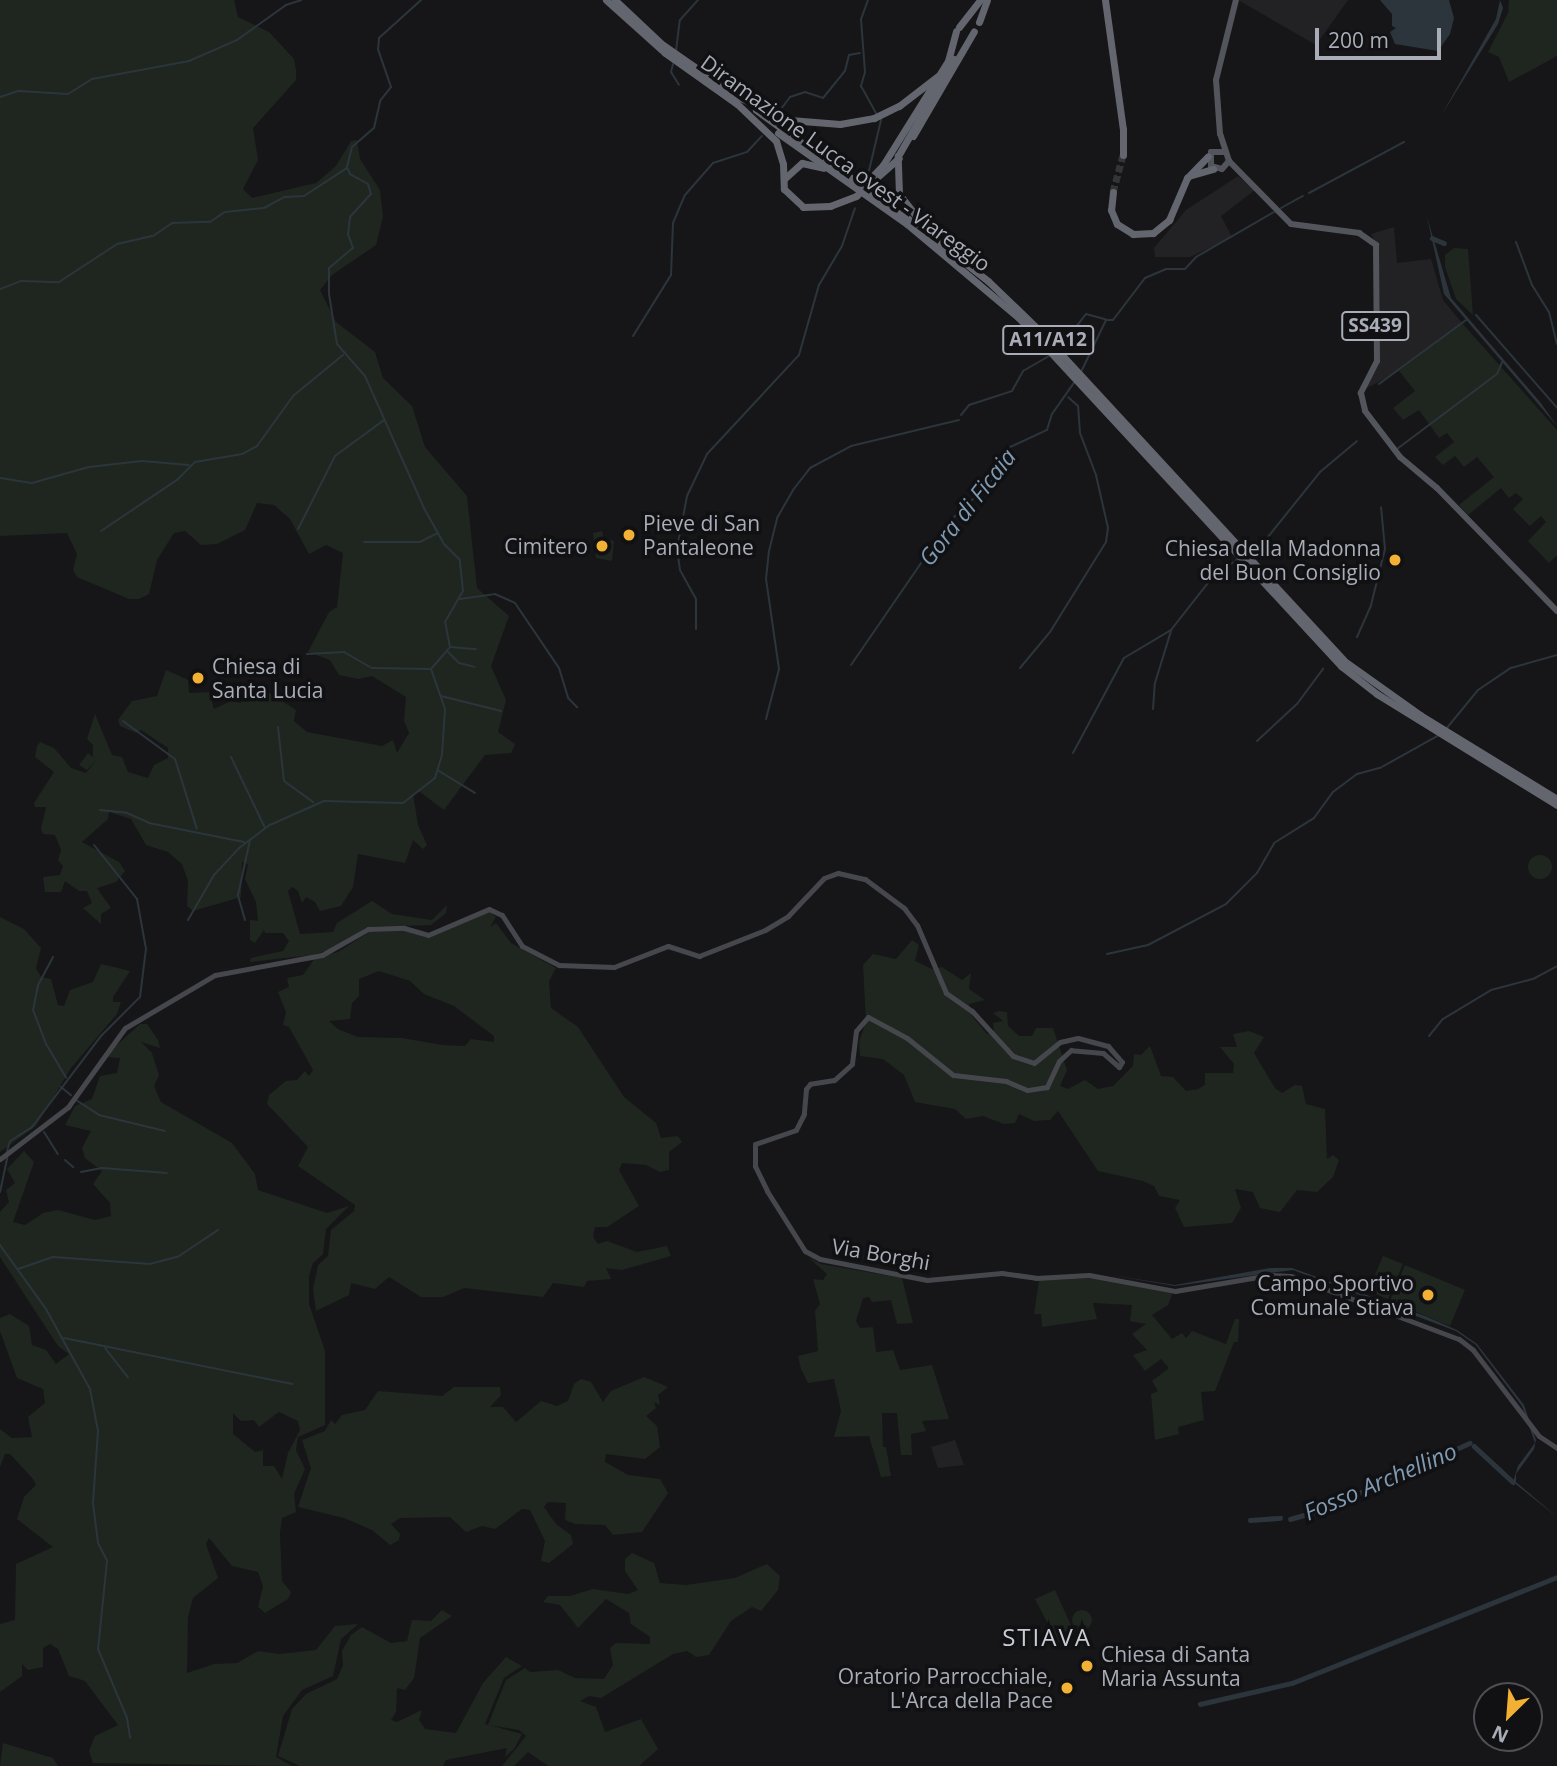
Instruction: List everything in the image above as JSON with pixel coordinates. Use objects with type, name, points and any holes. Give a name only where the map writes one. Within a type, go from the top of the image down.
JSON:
[{"type":"highway","name":"Diramazione Lucca ovest - Viareggio","points":[[606,0],[692,68],[949,252],[1039,330],[1134,441],[1341,666],[1557,805]]},
{"type":"highway","name":"Diramazione Lucca ovest - Viareggio","points":[[615,0],[632,22]]},
{"type":"highway","points":[[847,199],[883,165],[938,76],[957,29],[980,0]]},
{"type":"highway","points":[[979,22],[987,0]]},
{"type":"highway","points":[[1105,0],[1111,65],[1123,129],[1123,155]]},
{"type":"highway","points":[[735,99],[776,141],[789,198],[803,207],[830,206],[873,185],[906,149],[974,30]]},
{"type":"highway","points":[[934,236],[900,194],[898,156],[954,59],[961,52]]},
{"type":"highway","points":[[735,99],[777,116],[821,124],[859,122],[899,106],[930,86]]},
{"type":"highway","name":"Diramazione Lucca ovest - Viareggio","points":[[780,131],[845,181],[934,236],[949,252]]},
{"type":"highway","points":[[1113,192],[1111,210],[1118,224],[1129,232],[1145,235],[1169,220],[1185,184],[1211,153]]},
{"type":"highway","points":[[783,180],[791,169],[807,163],[845,181]]},
{"type":"highway","points":[[1185,184],[1200,170],[1218,169]]},
{"type":"highway","name":"Diramazione Lucca ovest - Viareggio","points":[[1204,518],[1343,660],[1417,716],[1557,799]]},
{"type":"main road","points":[[1218,169],[1229,161],[1220,134],[1216,80],[1236,0]]},
{"type":"main road","points":[[1218,169],[1211,153],[1220,134]]},
{"type":"main road","points":[[1211,153],[1226,152]]},
{"type":"main road","name":"SS439","points":[[1229,161],[1291,224],[1359,233],[1376,245],[1377,361],[1361,393],[1364,411],[1400,457],[1437,488],[1557,611]]},
{"type":"main road","points":[[1218,169],[1241,173]]},
{"type":"main road","name":"Via Borghi","points":[[0,1159],[68,1107],[125,1028],[198,982],[321,955],[368,929],[404,928],[428,935],[458,918],[495,909],[522,946],[548,962],[614,967],[668,946],[699,956],[712,953],[788,916],[824,878],[838,873],[865,879],[904,908],[917,925],[946,993],[972,1011],[1013,1056],[1034,1063],[1060,1042],[1078,1038],[1096,1041],[1120,1057],[1119,1067],[1103,1053],[1071,1050],[1059,1061],[1047,1087],[1027,1090],[1006,1081],[953,1075],[907,1038],[867,1017],[856,1031],[852,1064],[834,1080],[810,1084],[806,1089],[804,1114],[796,1130],[755,1144],[755,1166],[805,1251],[820,1259],[927,1280],[1002,1273],[1036,1278],[1088,1275],[1175,1292],[1270,1275],[1291,1276],[1459,1339],[1473,1350],[1539,1436],[1557,1448]]},
{"type":"shaded area","points":[[0,0],[234,0],[238,17],[269,32],[294,59],[296,70],[296,80],[253,128],[258,160],[243,189],[252,198],[316,183],[336,166],[351,141],[357,140],[360,159],[380,190],[383,217],[376,245],[332,275],[320,290],[336,322],[375,352],[383,378],[412,406],[425,447],[467,496],[477,588],[509,616],[491,666],[506,700],[498,732],[515,744],[511,753],[485,755],[444,810],[420,792],[413,794],[418,825],[427,845],[423,849],[413,840],[405,863],[358,854],[353,887],[341,906],[320,911],[315,902],[306,897],[302,903],[298,891],[292,887],[288,891],[300,934],[333,932],[337,923],[372,901],[392,914],[432,920],[447,905],[446,913],[431,925],[367,927],[336,948],[313,955],[250,962],[251,958],[283,951],[289,941],[283,933],[265,933],[264,930],[255,943],[250,940],[250,920],[258,921],[256,902],[245,879],[248,864],[242,862],[241,897],[193,911],[187,906],[188,881],[182,864],[168,852],[146,845],[131,819],[109,812],[108,819],[82,842],[119,862],[125,871],[116,882],[97,888],[111,908],[101,914],[101,924],[83,908],[92,903],[87,891],[79,891],[65,881],[61,892],[45,892],[43,877],[60,875],[63,866],[58,860],[61,850],[55,835],[43,834],[41,829],[46,807],[35,807],[34,803],[54,772],[35,757],[37,746],[40,742],[54,748],[71,768],[86,773],[96,760],[87,770],[79,765],[88,753],[93,757],[93,745],[87,739],[95,714],[112,755],[122,757],[128,772],[148,778],[154,765],[168,758],[168,748],[141,730],[136,733],[120,726],[118,720],[132,701],[157,696],[166,670],[188,680],[189,693],[209,692],[214,709],[231,701],[241,703],[240,692],[251,700],[249,688],[260,687],[296,710],[294,721],[307,732],[382,746],[393,740],[397,753],[409,733],[404,721],[406,697],[372,676],[359,679],[339,675],[330,660],[308,652],[329,612],[337,607],[343,553],[326,545],[309,554],[290,519],[274,505],[257,503],[245,530],[217,544],[201,545],[185,531],[174,533],[157,560],[149,594],[139,599],[129,599],[77,577],[73,570],[77,554],[67,533],[0,536]]},
{"type":"shaded area","points":[[1238,0],[1348,0],[1316,45]]},
{"type":"shaded area","points":[[1380,0],[1449,0],[1454,18],[1450,34],[1438,51],[1395,44],[1390,32],[1396,28],[1392,26],[1392,14]]},
{"type":"shaded area","points":[[1500,0],[1503,8],[1498,24],[1441,116],[1496,19]]},
{"type":"shaded area","points":[[1509,0],[1557,0],[1557,56],[1509,82],[1499,57],[1488,52],[1508,13]]},
{"type":"shaded area","points":[[1238,176],[1255,190],[1221,216],[1232,237],[1190,257],[1155,257],[1154,248],[1186,210]]},
{"type":"shaded area","points":[[1427,217],[1451,298],[1540,402],[1557,426],[1444,294]]},
{"type":"shaded area","points":[[1394,227],[1397,263],[1431,259],[1443,300],[1462,323],[1399,371],[1365,389],[1380,360],[1379,249],[1371,234]]},
{"type":"shaded area","points":[[1454,248],[1468,249],[1473,315],[1456,299],[1445,267],[1445,255]]},
{"type":"shaded area","points":[[1462,323],[1557,430],[1557,555],[1549,563],[1528,541],[1546,522],[1541,516],[1530,526],[1513,509],[1523,499],[1516,493],[1509,498],[1501,488],[1468,515],[1459,505],[1494,477],[1477,457],[1464,467],[1455,456],[1443,465],[1435,457],[1454,442],[1447,433],[1439,438],[1419,410],[1403,420],[1393,408],[1415,391],[1399,371]]},
{"type":"shaded area","points":[[602,531],[604,539],[614,541],[612,561],[596,558],[593,533]]},
{"type":"shaded area","points":[[1540,855],[1549,858],[1552,867],[1549,876],[1540,879],[1531,876],[1528,867],[1531,858]]},
{"type":"shaded area","points":[[489,911],[496,917],[490,927],[496,923],[511,943],[556,968],[549,981],[551,1008],[578,1027],[624,1097],[656,1123],[661,1138],[678,1136],[682,1142],[669,1152],[669,1170],[660,1172],[646,1165],[622,1163],[619,1170],[639,1206],[607,1227],[595,1227],[593,1237],[598,1244],[607,1241],[637,1252],[667,1246],[671,1256],[622,1270],[606,1268],[611,1279],[587,1281],[584,1287],[553,1283],[543,1297],[464,1288],[443,1297],[421,1297],[389,1277],[375,1289],[351,1283],[349,1295],[316,1311],[313,1289],[318,1265],[328,1256],[331,1230],[354,1211],[355,1205],[298,1166],[308,1147],[267,1104],[269,1095],[286,1081],[297,1080],[305,1071],[309,1076],[313,1070],[289,1027],[283,1025],[286,1012],[278,992],[289,987],[287,978],[303,975],[315,958],[338,952],[369,932],[404,930],[428,937]],"holes":[[[379,971],[410,981],[424,994],[454,1006],[494,1036],[494,1042],[471,1039],[465,1046],[402,1038],[358,1037],[338,1029],[329,1021],[350,1019],[352,1003],[359,996],[359,979]]]},
{"type":"shaded area","points":[[0,917],[24,929],[41,948],[36,968],[41,977],[51,979],[58,1005],[64,1006],[70,990],[93,982],[101,964],[130,971],[113,997],[113,1002],[121,1002],[117,1014],[71,1068],[36,1126],[0,1152]]},
{"type":"shaded area","points":[[912,940],[919,945],[915,961],[932,969],[942,967],[962,980],[971,973],[969,989],[985,1000],[969,1004],[972,1016],[987,1034],[994,1031],[993,1023],[1003,1021],[993,1013],[999,1011],[1007,1012],[1008,1026],[1019,1036],[1032,1036],[1036,1028],[1053,1028],[1067,1070],[1060,1086],[1068,1089],[1085,1080],[1098,1089],[1113,1086],[1133,1066],[1134,1054],[1141,1055],[1150,1046],[1161,1076],[1173,1077],[1186,1091],[1198,1089],[1205,1085],[1205,1073],[1233,1073],[1234,1064],[1220,1047],[1237,1047],[1233,1034],[1249,1031],[1264,1037],[1254,1053],[1275,1088],[1282,1093],[1295,1085],[1302,1086],[1306,1104],[1325,1109],[1327,1159],[1333,1155],[1339,1160],[1333,1177],[1317,1192],[1297,1190],[1280,1212],[1260,1208],[1253,1192],[1235,1189],[1241,1208],[1232,1223],[1184,1227],[1175,1208],[1180,1200],[1159,1196],[1154,1186],[1143,1181],[1098,1171],[1058,1111],[1050,1120],[1034,1121],[1019,1114],[1015,1123],[1004,1124],[983,1116],[966,1119],[955,1109],[915,1102],[904,1075],[883,1059],[860,1056],[859,1042],[866,1022],[863,965],[873,954],[896,959]]},
{"type":"shaded area","points":[[140,1024],[147,1024],[160,1048],[141,1042],[152,1053],[159,1075],[154,1086],[161,1102],[232,1143],[255,1174],[258,1190],[327,1213],[349,1206],[326,1229],[323,1254],[313,1263],[309,1276],[309,1304],[325,1351],[325,1425],[298,1437],[296,1450],[305,1469],[294,1494],[296,1512],[282,1518],[280,1533],[282,1581],[291,1592],[288,1599],[265,1613],[258,1607],[263,1586],[258,1572],[232,1566],[209,1538],[206,1544],[218,1578],[193,1598],[188,1617],[187,1673],[214,1664],[237,1663],[258,1651],[279,1654],[316,1650],[335,1626],[358,1624],[341,1639],[333,1676],[302,1690],[283,1716],[276,1757],[292,1766],[93,1763],[89,1751],[95,1736],[118,1725],[85,1681],[69,1676],[58,1649],[50,1644],[43,1648],[43,1667],[28,1670],[22,1664],[22,1676],[0,1692],[0,1624],[15,1620],[16,1564],[53,1547],[17,1519],[24,1497],[36,1485],[33,1479],[10,1454],[5,1454],[0,1467],[0,1429],[12,1438],[32,1437],[28,1417],[45,1403],[43,1389],[17,1378],[0,1331],[0,1318],[10,1314],[29,1326],[32,1345],[46,1350],[56,1364],[69,1354],[58,1346],[0,1257],[0,1212],[9,1202],[6,1190],[15,1183],[7,1169],[24,1151],[34,1162],[13,1222],[25,1225],[43,1213],[58,1210],[95,1220],[111,1216],[110,1203],[93,1184],[102,1171],[85,1158],[82,1148],[91,1131],[65,1125],[75,1106],[92,1099],[100,1076],[117,1073],[120,1058],[108,1057],[110,1051]],"holes":[[[279,1412],[298,1421],[300,1430],[288,1453],[282,1479],[274,1466],[263,1466],[263,1450],[255,1452],[233,1434],[233,1413],[241,1421],[254,1420],[259,1427]]]},
{"type":"shaded area","points":[[1383,1256],[1403,1264],[1388,1299],[1368,1291]]},
{"type":"shaded area","points":[[808,1257],[821,1264],[902,1278],[913,1323],[897,1324],[891,1300],[872,1302],[869,1297],[863,1298],[856,1321],[860,1328],[873,1327],[876,1352],[893,1350],[900,1370],[932,1365],[949,1419],[922,1421],[926,1431],[911,1434],[912,1455],[901,1455],[897,1413],[882,1413],[883,1447],[886,1447],[891,1476],[881,1477],[869,1436],[834,1437],[841,1411],[834,1379],[808,1383],[801,1369],[798,1356],[818,1351],[815,1311],[820,1304],[813,1279],[823,1280],[827,1274]]},
{"type":"shaded area","name":"Campo Sportivo Comunale Stiava","points":[[1405,1265],[1465,1290],[1450,1326],[1390,1301]]},
{"type":"shaded area","points":[[1270,1268],[1292,1268],[1425,1316],[1457,1330],[1477,1344],[1524,1405],[1536,1440],[1534,1449],[1516,1474],[1516,1482],[1557,1517],[1513,1482],[1518,1466],[1535,1443],[1522,1406],[1476,1345],[1456,1331],[1293,1270],[1175,1286],[1110,1275],[1175,1285]]},
{"type":"shaded area","points":[[1099,1278],[1173,1292],[1168,1305],[1152,1315],[1172,1339],[1182,1333],[1186,1338],[1192,1331],[1226,1344],[1235,1319],[1239,1319],[1238,1342],[1234,1342],[1215,1391],[1201,1392],[1204,1420],[1178,1427],[1179,1434],[1155,1440],[1151,1394],[1158,1391],[1152,1381],[1169,1368],[1161,1359],[1145,1371],[1133,1355],[1147,1350],[1132,1334],[1146,1324],[1130,1321],[1132,1305],[1093,1303],[1097,1319],[1042,1327],[1041,1314],[1034,1314],[1039,1280]]},
{"type":"shaded area","points":[[644,1377],[668,1387],[658,1395],[660,1405],[654,1402],[656,1408],[646,1416],[657,1426],[660,1447],[645,1459],[606,1454],[605,1462],[628,1475],[660,1479],[668,1493],[642,1532],[613,1535],[605,1525],[575,1524],[565,1520],[566,1503],[548,1502],[544,1507],[556,1524],[571,1535],[573,1544],[549,1563],[541,1561],[545,1541],[530,1510],[522,1509],[495,1529],[482,1526],[466,1532],[450,1517],[400,1518],[391,1524],[400,1534],[399,1540],[390,1545],[372,1530],[344,1518],[298,1507],[311,1468],[302,1440],[325,1431],[331,1420],[335,1424],[342,1415],[365,1410],[378,1391],[442,1396],[454,1387],[500,1387],[501,1395],[490,1407],[503,1407],[516,1422],[541,1401],[557,1406],[568,1401],[574,1384],[581,1379],[591,1382],[603,1402],[611,1391]]},
{"type":"shaded area","points":[[955,1440],[964,1465],[938,1468],[931,1447]]},
{"type":"shaded area","points":[[632,1553],[654,1563],[660,1583],[686,1585],[735,1578],[767,1564],[780,1576],[778,1590],[761,1611],[752,1607],[731,1621],[709,1655],[696,1657],[687,1651],[673,1654],[601,1698],[589,1696],[580,1701],[596,1707],[605,1732],[641,1719],[658,1749],[639,1766],[548,1766],[528,1752],[514,1766],[502,1766],[526,1736],[519,1730],[488,1725],[506,1680],[525,1668],[530,1672],[558,1670],[575,1678],[604,1679],[613,1665],[610,1648],[616,1643],[650,1644],[650,1637],[631,1624],[629,1613],[606,1599],[578,1628],[560,1605],[543,1602],[548,1596],[570,1596],[593,1589],[628,1594],[638,1590],[625,1571],[625,1559]]},
{"type":"shaded area","points":[[1055,1590],[1075,1634],[1058,1643],[1035,1599]]},
{"type":"shaded area","points":[[442,1610],[452,1616],[420,1638],[414,1678],[405,1690],[397,1688],[396,1712],[391,1720],[397,1722],[422,1710],[419,1720],[425,1729],[456,1733],[483,1683],[506,1657],[522,1666],[504,1678],[485,1724],[522,1734],[514,1749],[505,1757],[507,1748],[446,1760],[443,1766],[300,1766],[278,1756],[292,1709],[306,1694],[337,1679],[343,1665],[342,1651],[351,1635],[362,1627],[391,1643],[407,1641],[412,1620],[431,1621]]},
{"type":"shaded area","points":[[1082,1610],[1089,1613],[1092,1620],[1089,1627],[1082,1630],[1075,1627],[1072,1620],[1075,1613]]},
{"type":"shaded area","points":[[3,1743],[53,1758],[58,1766],[0,1766]]},
{"type":"waterway","points":[[0,97],[19,91],[68,94],[92,79],[189,61],[237,40],[286,5],[301,0]]},
{"type":"waterway","points":[[188,920],[214,875],[239,848],[270,825],[324,801],[403,803],[435,778],[442,755],[445,709],[431,669],[450,647],[445,622],[463,591],[460,560],[444,544],[424,508],[365,376],[337,344],[329,294],[329,268],[353,248],[348,234],[350,217],[371,194],[368,184],[350,174],[347,167],[352,147],[374,128],[380,101],[391,87],[378,50],[379,38],[421,0]]},
{"type":"waterway","points":[[676,51],[680,20],[698,0]]},
{"type":"waterway","points":[[868,0],[861,19],[865,72],[861,86],[877,115]]},
{"type":"waterway","points":[[773,109],[781,109],[790,97],[805,92],[823,98],[845,71],[849,55],[860,53]]},
{"type":"waterway","points":[[673,64],[671,72],[679,85]]},
{"type":"waterway","points":[[868,175],[881,120]]},
{"type":"waterway","points":[[633,336],[671,275],[673,223],[685,195],[713,163],[747,152],[762,136]]},
{"type":"waterway","points":[[1309,193],[1404,142]]},
{"type":"waterway","points":[[0,289],[21,281],[59,282],[117,244],[153,236],[172,223],[210,222],[225,212],[264,208],[285,197],[304,196],[347,168]]},
{"type":"waterway","points":[[1281,208],[1303,196]]},
{"type":"waterway","points":[[696,629],[696,599],[680,570],[677,549],[687,496],[707,454],[799,355],[819,285],[842,246],[855,208]]},
{"type":"waterway","points":[[1107,320],[1113,320],[1145,278],[1166,269],[1185,269],[1196,257],[1274,212]]},
{"type":"waterway","points":[[1432,238],[1444,243]]},
{"type":"waterway","points":[[1516,242],[1532,285],[1549,312],[1557,344]]},
{"type":"waterway","points":[[1059,349],[1086,314],[1105,319]]},
{"type":"waterway","points":[[1476,315],[1557,408]]},
{"type":"waterway","name":"Gora di Ficaia","points":[[1081,372],[1106,320]]},
{"type":"waterway","points":[[1379,384],[1466,320]]},
{"type":"waterway","points":[[101,531],[177,480],[195,462],[242,454],[257,446],[293,396],[343,355]]},
{"type":"waterway","points":[[961,415],[969,405],[1012,391],[1023,371],[1049,356]]},
{"type":"waterway","points":[[1397,449],[1497,374],[1502,362]]},
{"type":"waterway","name":"Gora di Ficaia","points":[[851,665],[950,521],[996,477],[1008,448],[1047,430],[1052,414],[1074,382]]},
{"type":"waterway","points":[[1020,668],[1050,632],[1106,542],[1108,528],[1096,475],[1080,433],[1078,406],[1068,397]]},
{"type":"waterway","points":[[298,529],[335,456],[384,420]]},
{"type":"waterway","points":[[766,719],[779,669],[766,579],[769,551],[777,518],[793,490],[810,468],[851,446],[959,420]]},
{"type":"waterway","points":[[1246,552],[1263,543],[1320,472],[1357,441]]},
{"type":"waterway","points":[[0,478],[32,483],[89,467],[142,461],[189,465]]},
{"type":"waterway","points":[[1357,637],[1371,605],[1385,549],[1381,507]]},
{"type":"waterway","points":[[364,542],[420,542],[438,533]]},
{"type":"waterway","points":[[1073,753],[1124,658],[1171,630],[1211,579],[1239,558]]},
{"type":"waterway","points":[[460,599],[495,594],[515,603],[559,668],[568,698],[577,707]]},
{"type":"waterway","points":[[1153,709],[1155,683],[1171,631]]},
{"type":"waterway","points":[[451,647],[476,649]]},
{"type":"waterway","points":[[307,654],[344,652],[372,668],[430,669]]},
{"type":"waterway","points":[[448,652],[459,663],[475,667]]},
{"type":"waterway","points":[[1446,729],[1478,690],[1511,668],[1557,655]]},
{"type":"waterway","points":[[1257,741],[1297,704],[1323,669]]},
{"type":"waterway","points":[[441,696],[501,711]]},
{"type":"waterway","points":[[123,721],[175,759],[197,829]]},
{"type":"waterway","points":[[278,727],[284,781],[313,802]]},
{"type":"waterway","points":[[1107,954],[1148,945],[1226,904],[1257,873],[1274,843],[1314,818],[1333,792],[1357,774],[1380,768],[1439,735]]},
{"type":"waterway","points":[[231,757],[265,828]]},
{"type":"waterway","points":[[439,771],[475,793]]},
{"type":"waterway","points":[[100,810],[127,813],[149,823],[244,842]]},
{"type":"waterway","points":[[245,920],[238,895],[250,840]]},
{"type":"waterway","points":[[7,1151],[10,1141],[32,1127],[101,1036],[140,997],[146,949],[137,899],[94,845]]},
{"type":"waterway","points":[[53,957],[38,985],[33,1010],[46,1044],[66,1077]]},
{"type":"waterway","points":[[1429,1036],[1443,1019],[1491,990],[1533,979],[1557,966]]},
{"type":"waterway","points":[[61,1087],[71,1095]]},
{"type":"waterway","points":[[76,1100],[99,1115],[165,1131]]},
{"type":"waterway","points":[[44,1132],[58,1154]]},
{"type":"waterway","points":[[0,1192],[7,1158]]},
{"type":"waterway","points":[[65,1160],[73,1167]]},
{"type":"waterway","points":[[81,1172],[102,1168],[167,1173]]},
{"type":"waterway","points":[[18,1269],[53,1257],[150,1264],[179,1256],[218,1230]]},
{"type":"waterway","points":[[0,1245],[46,1309],[90,1389],[98,1431],[93,1503],[98,1543],[107,1561],[98,1649],[127,1718],[130,1738]]},
{"type":"waterway","points":[[64,1338],[292,1384]]},
{"type":"waterway","points":[[105,1348],[128,1377]]},
{"type":"waterway","name":"Fosso Archellino","points":[[1290,1519],[1322,1510],[1470,1443]]},
{"type":"waterway","name":"Fosso Archellino","points":[[1474,1446],[1513,1482]]},
{"type":"waterway","name":"Fosso Archellino","points":[[1250,1520],[1280,1518]]},
{"type":"waterway","points":[[1200,1704],[1292,1683],[1557,1577]]},
{"type":"tunnel","points":[[1113,192],[1123,155]]},
{"type":"place","name":"Pieve di San Pantaleone","points":[[629,535]]},
{"type":"place","name":"Cimitero","points":[[602,546]]},
{"type":"place","name":"Chiesa della Madonna del Buon Consiglio","points":[[1395,560]]},
{"type":"place","name":"Chiesa di Santa Lucia","points":[[198,678]]},
{"type":"place","name":"Campo Sportivo Comunale Stiava","points":[[1428,1295]]},
{"type":"place","name":"Chiesa di Santa Maria Assunta","points":[[1087,1666]]},
{"type":"place","name":"Oratorio Parrocchiale, L'Arca della Pace","points":[[1067,1688]]},
{"type":"district","name":"STIAVA","points":[[1047,1637]]}]
